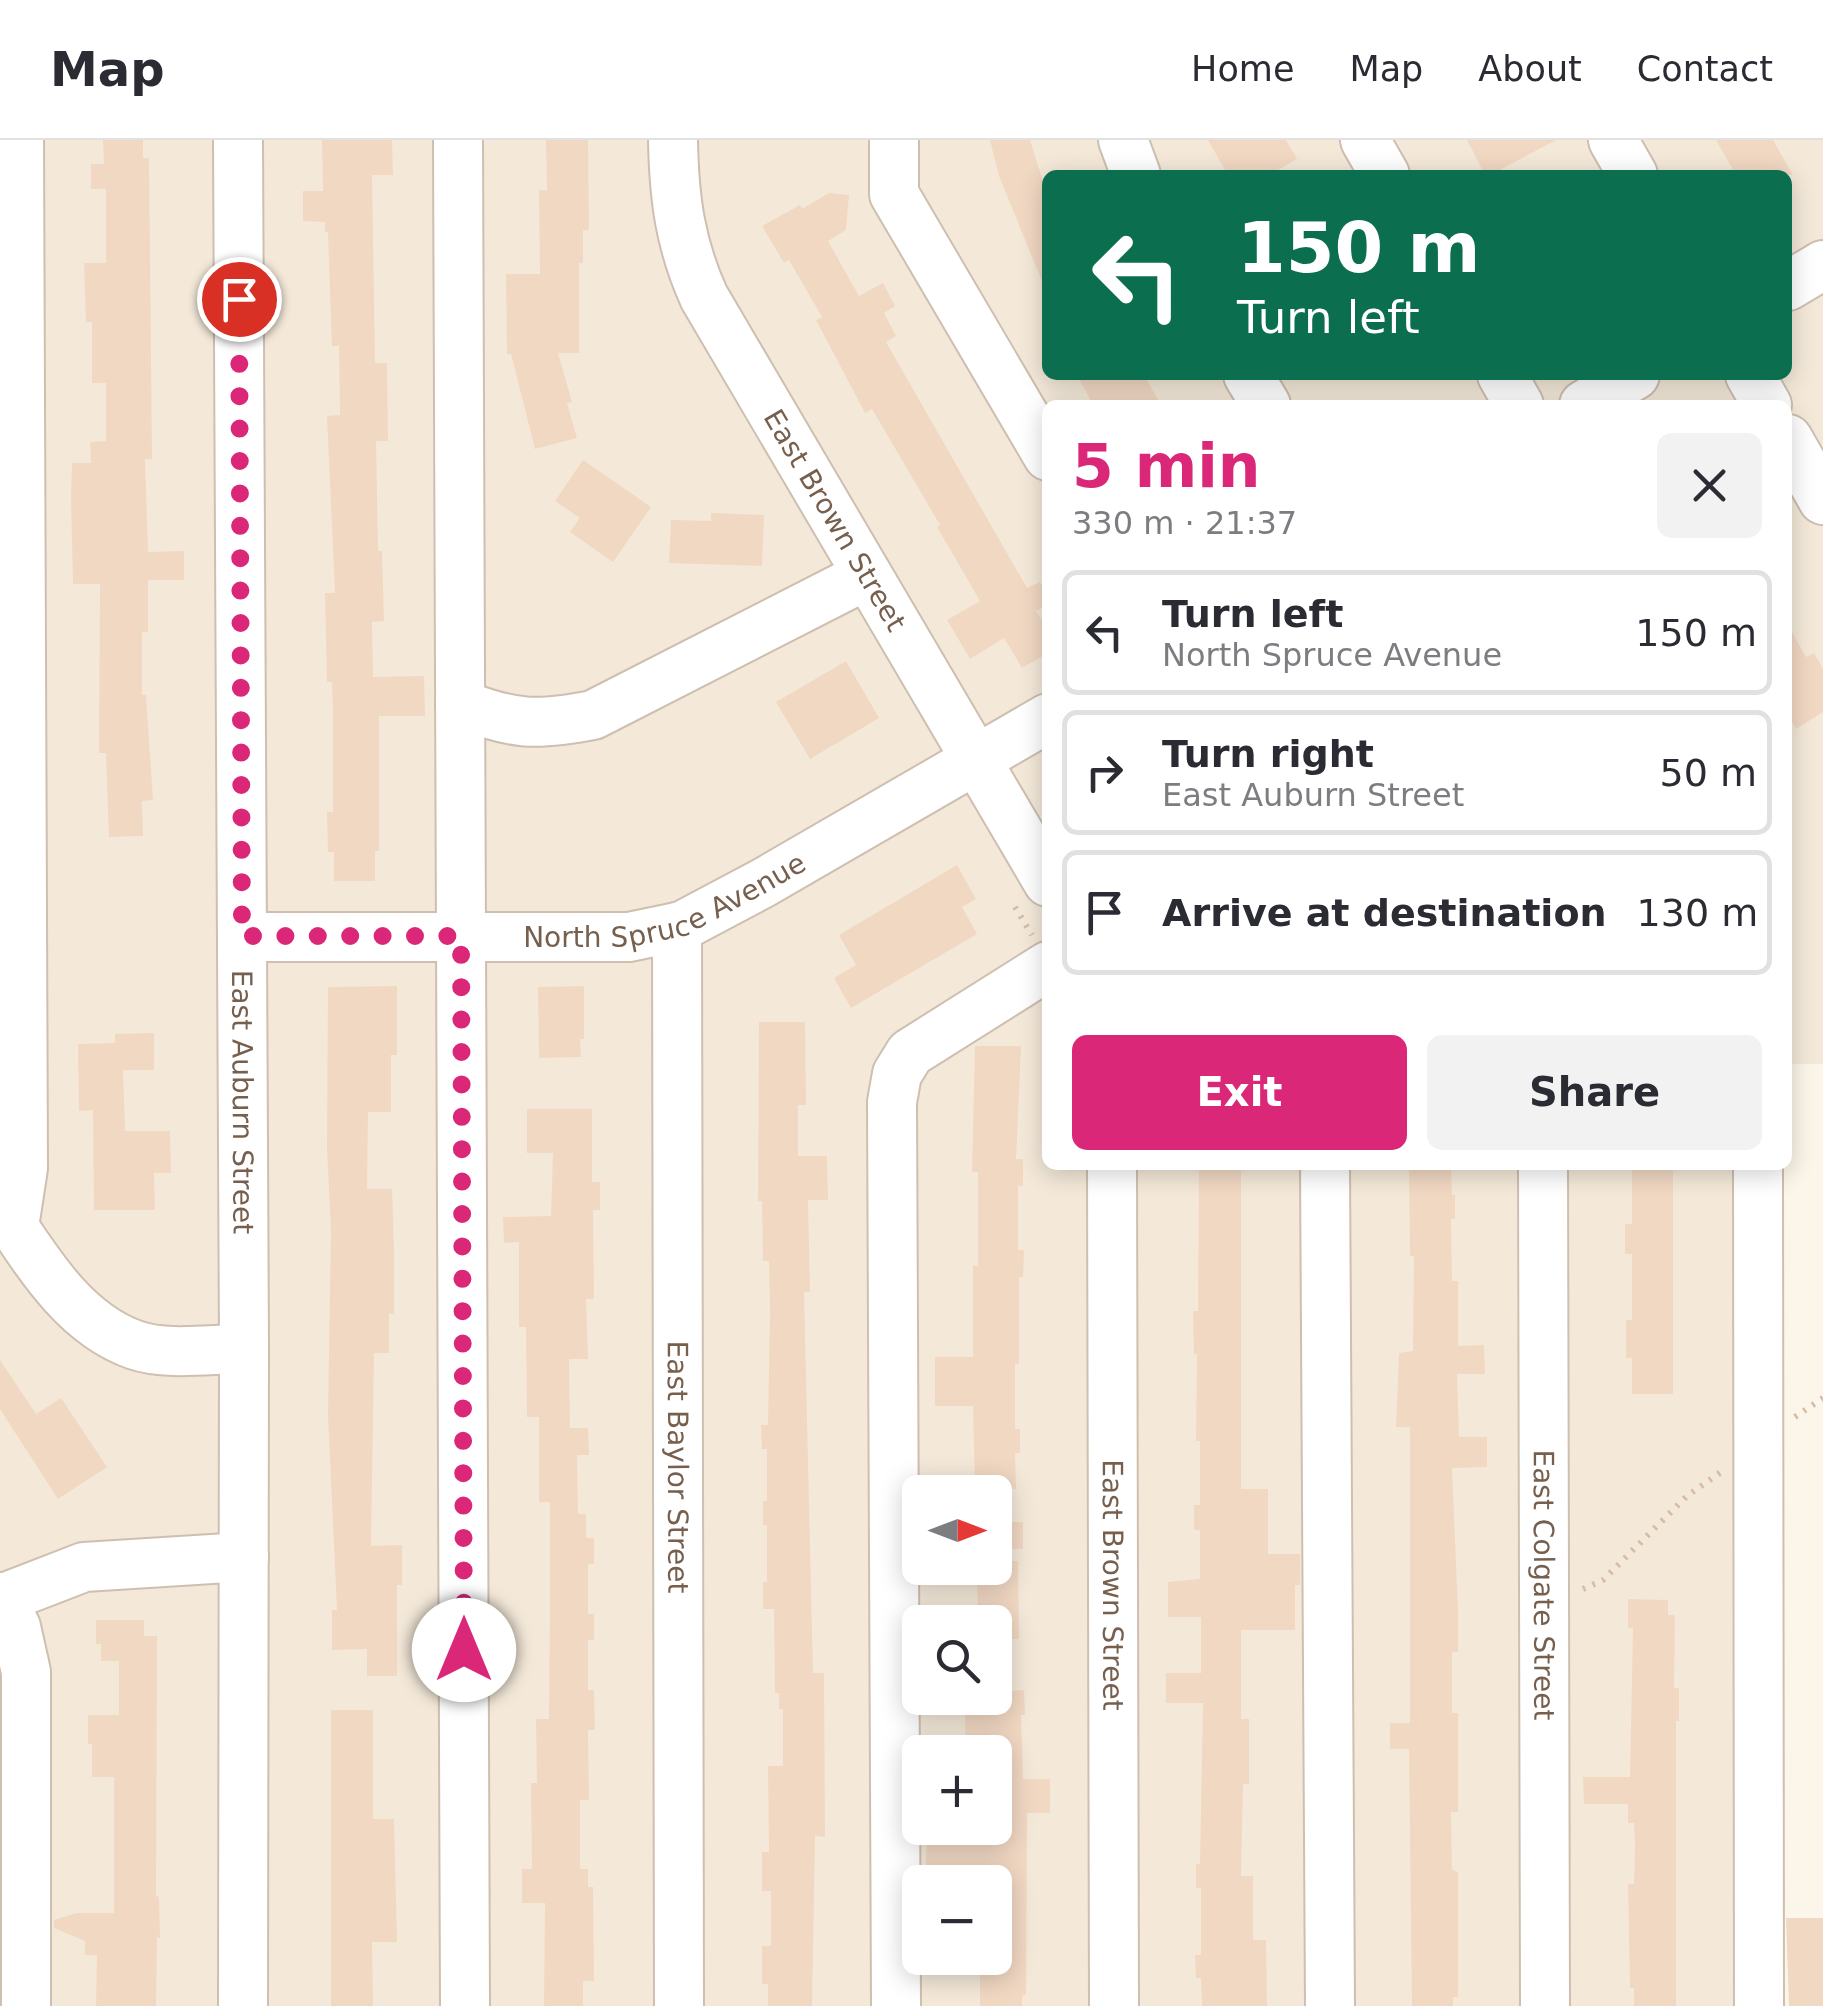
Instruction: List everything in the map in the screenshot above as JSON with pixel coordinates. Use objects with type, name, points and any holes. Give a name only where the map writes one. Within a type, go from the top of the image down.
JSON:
[{"type":"street","points":[[19,140],[23,1168],[7,1217],[43,1270],[68,1298],[114,1336],[138,1346],[244,1349]]},
{"type":"street","name":"East Auburn Street","points":[[238,140],[243,2006]]},
{"type":"street","points":[[458,140],[465,2006]]},
{"type":"street","name":"East Brown Street","points":[[673,140],[679,224],[686,256],[704,297],[976,760],[1028,888]]},
{"type":"street","points":[[894,140],[894,194],[1042,446]]},
{"type":"street","points":[[1123,140],[1134,170]]},
{"type":"street","points":[[1365,140],[1382,170]]},
{"type":"street","points":[[1613,140],[1630,170]]},
{"type":"street","points":[[1792,284],[1823,266]]},
{"type":"street","points":[[1592,400],[1626,380]]},
{"type":"street","points":[[1792,446],[1823,500]]},
{"type":"street","points":[[460,704],[501,720],[523,723],[593,715],[867,574]]},
{"type":"street","name":"North Spruce Avenue","points":[[242,936],[629,937],[677,927],[763,884],[1042,722]]},
{"type":"street","name":"East Baylor Street","points":[[677,927],[678,2006]]},
{"type":"street","points":[[896,2006],[892,1102],[897,1074],[910,1053],[1042,956]]},
{"type":"street","name":"East Brown Street","points":[[1112,1170],[1114,2006]]},
{"type":"street","points":[[1325,1170],[1330,2006]]},
{"type":"street","name":"East Colgate Street","points":[[1543,1170],[1545,2006]]},
{"type":"street","points":[[1758,1170],[1759,2006]]},
{"type":"street","points":[[26,2006],[26,1672],[16,1627],[0,1598],[84,1567],[244,1556]]},
{"type":"path","points":[[1028,888],[1042,951]]},
{"type":"path","points":[[1544,1618],[1580,1590],[1603,1580],[1687,1496],[1714,1480],[1756,1442],[1823,1398]]},
{"type":"shaded area","points":[[0,140],[1823,140],[1823,1064],[1792,1064],[1792,400],[1042,400],[1042,1170],[1743,1170],[1743,2006],[0,2006]]},
{"type":"building","points":[[103,140],[143,140],[143,158],[149,158],[152,459],[145,459],[148,552],[184,551],[184,580],[148,580],[148,632],[142,632],[142,695],[146,695],[153,800],[142,801],[143,836],[109,837],[106,753],[99,753],[100,584],[73,584],[72,463],[91,463],[90,442],[106,441],[106,383],[92,383],[92,322],[86,322],[84,263],[106,263],[106,189],[91,189],[91,164],[104,164]]},
{"type":"building","points":[[322,140],[392,140],[393,175],[372,175],[375,363],[387,363],[388,441],[376,441],[384,621],[372,622],[373,677],[424,676],[425,716],[379,716],[379,851],[375,851],[375,881],[334,881],[334,852],[328,852],[327,812],[333,812],[333,717],[332,682],[327,682],[325,593],[335,593],[327,416],[340,415],[339,346],[332,346],[328,232],[325,222],[303,221],[303,191],[323,191]]},
{"type":"building","points":[[546,140],[588,140],[589,230],[583,230],[583,263],[579,263],[579,353],[558,353],[577,438],[535,449],[511,354],[507,354],[506,274],[540,274],[539,190],[547,190]]},
{"type":"building","points":[[990,140],[1030,140],[1042,178],[1042,281],[999,176]]},
{"type":"building","points":[[1208,140],[1286,140],[1297,159],[1278,170],[1225,170]]},
{"type":"building","points":[[1467,140],[1556,140],[1499,170],[1482,170]]},
{"type":"building","points":[[1716,140],[1773,140],[1790,170],[1733,170]]},
{"type":"building","points":[[829,193],[849,195],[846,230],[828,241],[859,296],[883,283],[895,306],[884,313],[896,336],[886,342],[1027,588],[1040,582],[1042,585],[1042,608],[1036,611],[1042,620],[1042,656],[1022,668],[1004,638],[970,659],[947,620],[980,601],[872,409],[865,413],[816,320],[822,317],[789,260],[784,263],[762,226],[800,205],[802,209]]},
{"type":"building","points":[[1080,380],[1147,380],[1158,400],[1090,400]]},
{"type":"building","points":[[583,460],[651,507],[613,562],[570,532],[580,518],[555,501]]},
{"type":"building","points":[[711,513],[764,515],[762,566],[669,563],[671,520],[711,521]]},
{"type":"building","points":[[1792,632],[1806,657],[1814,653],[1823,669],[1823,712],[1796,729],[1792,722]]},
{"type":"building","points":[[846,661],[879,718],[810,759],[776,702]]},
{"type":"building","points":[[957,865],[976,899],[962,907],[977,934],[851,1008],[834,978],[856,965],[839,935]]},
{"type":"building","points":[[397,986],[397,1055],[391,1055],[391,1112],[368,1112],[367,1189],[392,1189],[394,1251],[394,1314],[389,1314],[389,1353],[374,1353],[371,1546],[402,1545],[402,1585],[397,1585],[397,1676],[367,1676],[367,1649],[332,1650],[332,1610],[337,1610],[328,1415],[328,987]]},
{"type":"building","points":[[584,986],[581,1057],[539,1058],[538,987]]},
{"type":"building","points":[[759,1022],[805,1022],[806,1105],[798,1105],[798,1156],[827,1156],[828,1200],[808,1200],[810,1292],[804,1292],[813,1673],[824,1673],[825,1837],[815,1836],[812,2006],[768,2006],[768,1984],[762,1984],[762,1946],[771,1946],[771,1891],[762,1891],[762,1852],[769,1852],[768,1766],[783,1766],[783,1709],[779,1709],[779,1693],[775,1693],[774,1609],[763,1609],[763,1582],[767,1582],[763,1501],[767,1501],[767,1449],[762,1449],[761,1425],[768,1425],[770,1312],[769,1261],[763,1261],[762,1201],[758,1201]]},
{"type":"building","points":[[154,1033],[154,1070],[123,1070],[125,1131],[170,1131],[171,1173],[154,1173],[155,1210],[94,1210],[93,1110],[79,1111],[78,1044],[115,1043],[115,1034]]},
{"type":"building","points":[[975,1046],[1021,1046],[1016,1159],[1023,1159],[1023,1186],[1018,1186],[1018,1250],[1024,1250],[1023,1277],[1019,1277],[1019,1364],[1015,1364],[1015,1429],[1020,1429],[1020,1453],[1015,1453],[1016,1489],[1012,1489],[1012,1475],[975,1475],[973,1406],[935,1406],[935,1357],[973,1357],[978,1172],[972,1172]]},
{"type":"building","points":[[527,1109],[592,1109],[592,1182],[600,1182],[600,1210],[593,1210],[594,1299],[586,1299],[588,1359],[569,1359],[570,1428],[588,1428],[589,1455],[577,1455],[578,1514],[586,1514],[586,1538],[594,1538],[594,1564],[588,1564],[588,1614],[594,1614],[594,1640],[588,1640],[588,1690],[594,1690],[595,1730],[588,1730],[589,1800],[580,1800],[580,1869],[588,1869],[588,1887],[593,1887],[594,1981],[583,1981],[583,2006],[544,2006],[545,1903],[522,1903],[522,1869],[532,1869],[531,1783],[537,1783],[536,1719],[549,1719],[550,1502],[539,1502],[539,1417],[527,1417],[526,1327],[519,1327],[519,1242],[504,1243],[503,1217],[551,1216],[553,1153],[527,1153]]},
{"type":"building","points":[[1199,1170],[1241,1170],[1241,1489],[1268,1489],[1268,1554],[1300,1554],[1295,1630],[1241,1630],[1241,1719],[1249,1719],[1249,1784],[1243,1784],[1241,1876],[1253,1876],[1253,1940],[1266,1940],[1267,2006],[1202,2006],[1195,1955],[1201,1955],[1201,1888],[1196,1888],[1196,1864],[1200,1864],[1203,1703],[1166,1703],[1166,1673],[1201,1673],[1201,1617],[1168,1617],[1168,1582],[1200,1579],[1200,1530],[1194,1530],[1194,1505],[1200,1505],[1193,1311],[1198,1311]]},
{"type":"building","points":[[1409,1170],[1451,1170],[1455,1195],[1455,1219],[1451,1219],[1452,1281],[1458,1281],[1458,1346],[1484,1345],[1485,1374],[1457,1374],[1459,1437],[1487,1437],[1487,1467],[1452,1468],[1458,1611],[1458,1652],[1452,1652],[1452,1713],[1458,1713],[1458,1812],[1451,1812],[1452,1870],[1458,1872],[1458,1997],[1453,1997],[1453,2006],[1412,2006],[1409,1749],[1390,1749],[1390,1723],[1410,1723],[1410,1427],[1396,1427],[1399,1353],[1413,1351],[1414,1256],[1410,1256]]},
{"type":"building","points":[[1632,1170],[1673,1170],[1673,1394],[1632,1394],[1632,1358],[1626,1358],[1626,1320],[1632,1320],[1632,1254],[1625,1254],[1625,1224],[1632,1224]]},
{"type":"building","points":[[0,1360],[36,1414],[61,1398],[107,1467],[58,1499],[0,1409]]},
{"type":"building","points":[[1012,1522],[1023,1522],[1023,1549],[1012,1549]]},
{"type":"building","points":[[1012,1561],[1018,1561],[1019,1639],[1012,1639],[1012,1605],[978,1605],[977,1585],[1012,1585]]},
{"type":"building","points":[[1628,1599],[1668,1600],[1668,1615],[1675,1619],[1674,1688],[1679,1688],[1676,2006],[1634,2006],[1634,1988],[1630,1988],[1628,1884],[1634,1884],[1635,1846],[1634,1823],[1628,1823],[1628,1804],[1584,1804],[1583,1777],[1630,1777],[1633,1628],[1628,1628]]},
{"type":"building","points":[[96,1620],[144,1620],[144,1636],[157,1636],[156,1896],[160,1938],[156,2006],[96,2006],[97,1955],[85,1955],[85,1941],[54,1928],[54,1920],[77,1913],[114,1913],[114,1777],[92,1777],[88,1715],[119,1715],[119,1661],[101,1661]]},
{"type":"building","points":[[1024,1690],[1023,1779],[1050,1779],[1050,1813],[1027,1813],[1026,1994],[1022,1996],[1022,2006],[980,2006],[980,1975],[1012,1975],[1012,1865],[926,1865],[927,1845],[1012,1845],[1012,1735],[966,1735],[965,1715],[1012,1715],[1012,1691]]},
{"type":"building","points":[[331,1710],[373,1710],[373,1819],[394,1819],[397,1942],[372,1942],[373,2006],[331,2006]]},
{"type":"building","points":[[1786,1918],[1823,1918],[1823,2006],[1789,2006]]},
{"type":"route","points":[[239,299],[242,936],[461,936],[464,1650]]}]
